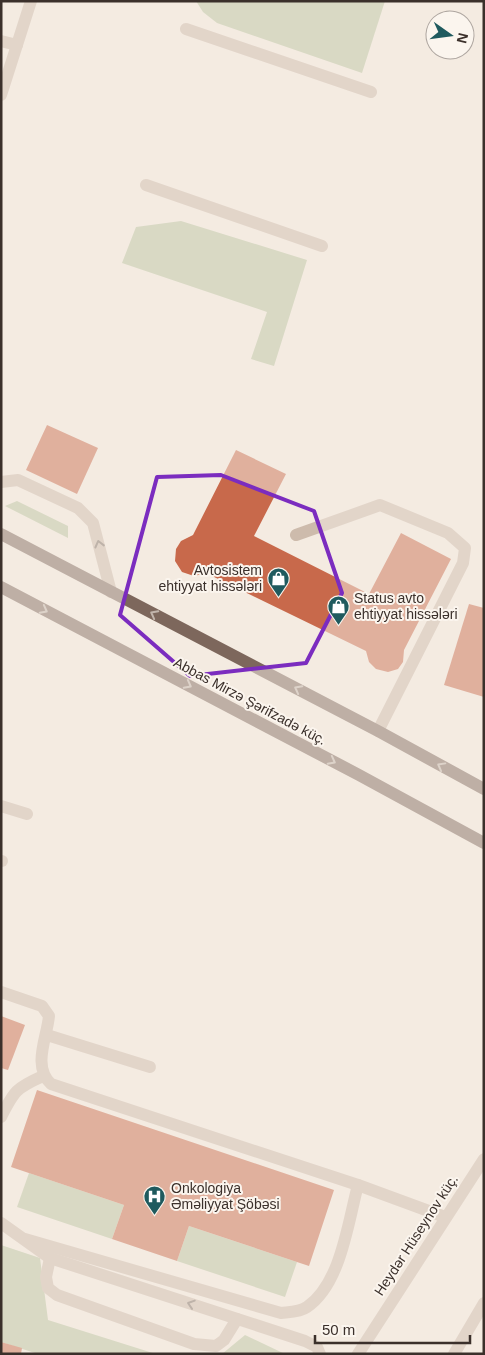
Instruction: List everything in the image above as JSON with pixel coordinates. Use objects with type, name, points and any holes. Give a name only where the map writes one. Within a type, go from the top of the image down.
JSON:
[{"type":"main road","points":[[1,534],[378,731],[484,789]]},
{"type":"main road","name":"Abbas Mirzə Şərifzadə küç.","points":[[1,587],[350,770],[484,843]]},
{"type":"street","points":[[1,95],[31,1]]},
{"type":"street","points":[[186,29],[371,92]]},
{"type":"street","points":[[1,41],[17,45]]},
{"type":"street","points":[[146,185],[322,246]]},
{"type":"street","points":[[1,482],[18,480],[78,508],[86,514],[93,523],[111,592]]},
{"type":"street","points":[[296,535],[380,506],[448,533],[465,548],[463,563],[378,731]]},
{"type":"street","points":[[1,806],[27,814]]},
{"type":"street","points":[[1,992],[42,1006],[49,1016],[40,1065],[43,1076],[51,1084],[358,1185],[445,1217]]},
{"type":"street","points":[[47,1035],[150,1067]]},
{"type":"street","points":[[1,1117],[12,1094],[23,1085],[43,1076]]},
{"type":"street","name":"Heydər Hüseynov küç.","points":[[358,1354],[484,1159]]},
{"type":"street","points":[[25,1239],[281,1313],[294,1312],[307,1308],[325,1289],[335,1271],[358,1185]]},
{"type":"street","points":[[1,1223],[50,1258],[305,1341],[317,1347],[320,1354]]},
{"type":"street","points":[[50,1258],[46,1278],[48,1288],[57,1295],[194,1344],[216,1346],[224,1340],[237,1319]]},
{"type":"street","points":[[454,1354],[484,1304]]},
{"type":"highlighted area","points":[[221,475],[314,511],[342,593],[306,663],[190,676],[120,615],[157,477]]},
{"type":"green space","points":[[196,1],[385,1],[362,73],[217,23],[203,12]]},
{"type":"green space","points":[[181,221],[307,260],[274,366],[251,359],[267,312],[122,263],[136,227]]},
{"type":"green space","points":[[17,501],[68,526],[68,538],[5,506]]},
{"type":"green space","points":[[29,1173],[124,1205],[112,1239],[17,1207]]},
{"type":"green space","points":[[189,1226],[297,1262],[285,1297],[177,1261]]},
{"type":"green space","points":[[1,1245],[40,1258],[48,1320],[156,1354],[38,1354],[1,1342]]},
{"type":"green space","points":[[245,1335],[285,1354],[222,1354]]},
{"type":"building","points":[[47,425],[98,448],[77,494],[26,470]]},
{"type":"building","points":[[236,450],[286,474],[254,536],[369,594],[401,533],[451,559],[404,650],[403,662],[398,669],[388,672],[376,669],[369,662],[366,651],[206,573],[194,576],[182,572],[175,561],[176,549],[181,541],[193,535]]},
{"type":"building","points":[[469,604],[484,608],[484,697],[444,685]]},
{"type":"building","points":[[1,1016],[25,1025],[8,1070],[1,1068]]},
{"type":"building","points":[[37,1090],[334,1190],[309,1266],[189,1226],[177,1261],[112,1239],[124,1205],[11,1167]]},
{"type":"building","points":[[1,1342],[22,1348],[21,1354],[1,1354]]},
{"type":"place","name":"Avtosistem ehtiyyat hissələri","points":[[278,597]]},
{"type":"place","name":"Status avto ehtiyyat hissələri","points":[[338,625]]},
{"type":"place","name":"Onkologiya Əməliyyat Şöbəsi","points":[[155,1215]]}]
